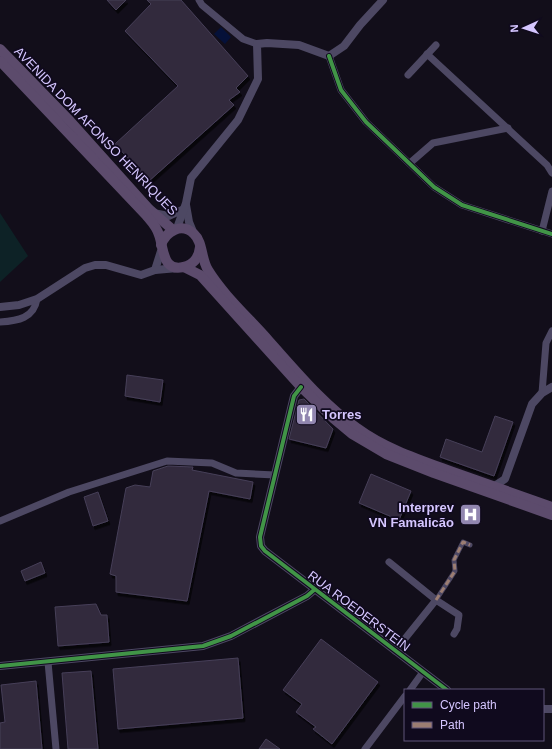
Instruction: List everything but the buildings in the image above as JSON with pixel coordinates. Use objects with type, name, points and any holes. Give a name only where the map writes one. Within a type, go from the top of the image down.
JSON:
[{"type":"main road","name":"AVENIDA DOM AFONSO HENRIQUES","points":[[0,49],[70,120],[153,213],[175,229]]},
{"type":"main road","name":"AVENIDA DOM AFONSO HENRIQUES","points":[[0,61],[146,215],[155,226],[161,248],[168,263],[183,267],[200,275],[301,387],[352,434],[386,454],[552,515]]},
{"type":"main road","name":"AVENIDA DOM AFONSO HENRIQUES","points":[[161,248],[168,233],[175,229],[183,228],[194,234]]},
{"type":"main road","points":[[194,234],[198,240],[207,270],[306,382],[339,414],[366,434],[388,447],[552,507]]},
{"type":"main road","points":[[183,267],[196,260],[200,247]]},
{"type":"street","points":[[199,0],[202,5],[243,39],[257,44],[267,42],[299,45],[329,56]]},
{"type":"street","points":[[329,56],[344,46],[360,25],[383,0]]},
{"type":"street","points":[[175,229],[185,206],[191,178],[238,120],[258,79],[257,44]]},
{"type":"street","points":[[408,75],[436,45]]},
{"type":"street","points":[[427,54],[547,165],[552,173]]},
{"type":"street","points":[[329,56],[341,90],[366,122],[434,187],[462,205],[552,234]]},
{"type":"street","points":[[410,163],[433,143],[508,128]]},
{"type":"street","points":[[542,231],[552,191]]},
{"type":"street","points":[[153,213],[169,216],[185,206]]},
{"type":"street","points":[[185,206],[194,234]]},
{"type":"street","points":[[155,270],[161,248]]},
{"type":"street","points":[[0,307],[19,305],[37,298],[85,268],[95,265],[106,265],[141,275],[155,270],[183,267]]},
{"type":"street","points":[[0,322],[15,321],[27,316],[35,308],[37,298]]},
{"type":"street","points":[[542,393],[546,343],[552,331]]},
{"type":"street","points":[[0,521],[69,492],[168,461],[212,463],[236,473],[275,475],[294,396],[301,387]]},
{"type":"street","points":[[509,492],[505,479],[530,408],[542,393],[552,387]]},
{"type":"street","name":"RUA ROEDERSTEIN","points":[[275,475],[260,536],[261,546],[265,551],[314,590],[445,689]]},
{"type":"street","points":[[493,486],[505,479]]},
{"type":"street","points":[[395,651],[436,600],[455,572],[454,560],[463,542],[470,545]]},
{"type":"street","points":[[389,562],[436,600],[459,616],[457,629],[454,634]]},
{"type":"street","points":[[0,666],[203,646],[231,636],[307,596],[314,590]]},
{"type":"street","points":[[48,662],[56,749]]},
{"type":"street","points":[[411,689],[423,672]]},
{"type":"street","points":[[366,749],[404,697]]},
{"type":"green space","points":[[0,213],[28,256],[0,282]]},
{"type":"water","points":[[221,27],[231,37],[225,44],[214,34]]},
{"type":"marked path","points":[[436,600],[455,571],[454,560],[463,542],[470,545]]},
{"type":"cycle path","points":[[329,56],[341,90],[366,122],[434,187],[462,205],[552,234]]},
{"type":"cycle path","points":[[301,387],[294,396],[260,537],[261,546],[265,551],[446,689]]},
{"type":"cycle path","points":[[0,666],[203,646],[231,636],[307,596],[314,590]]},
{"type":"place","name":"Torres","points":[[307,414]]},
{"type":"place","name":"Interprev VN Famalicão","points":[[470,514]]}]
